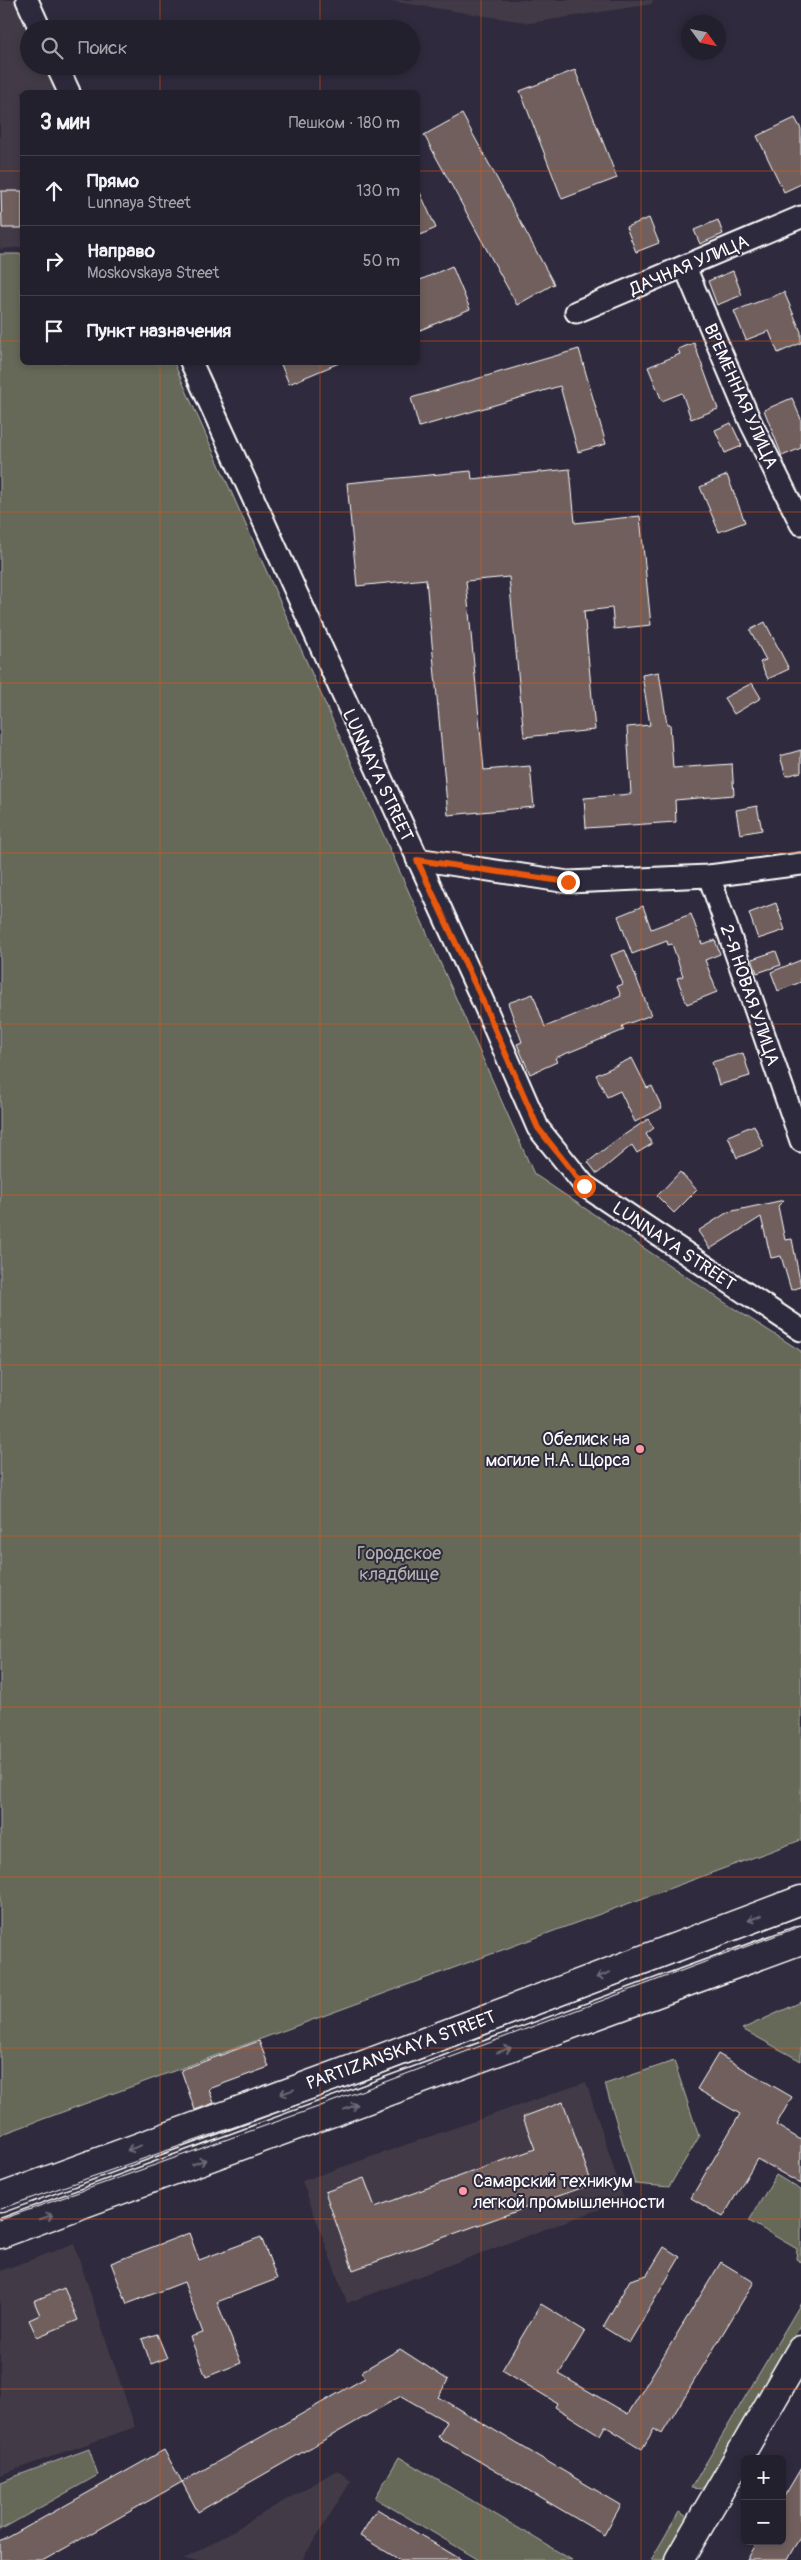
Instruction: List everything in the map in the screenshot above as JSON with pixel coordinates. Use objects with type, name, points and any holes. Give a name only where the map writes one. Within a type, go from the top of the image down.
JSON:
[{"type":"street","points":[[27,0],[36,20]]},
{"type":"street","points":[[61,75],[68,90]]},
{"type":"street","name":"ДАЧНАЯ УЛИЦА","points":[[576,312],[801,217]]},
{"type":"street","name":"ВРЕМЕННАЯ УЛИЦА","points":[[685,267],[750,421],[801,524]]},
{"type":"street","name":"LUNNAYA STREET","points":[[192,365],[480,995],[538,1128],[584,1186],[801,1330]]},
{"type":"street","points":[[417,860],[568,882],[708,876],[801,864]]},
{"type":"street","name":"2-Я НОВАЯ УЛИЦА","points":[[708,876],[801,1141]]},
{"type":"street","name":"PARTIZANSKAYA STREET","points":[[0,2198],[361,2066],[801,1900]]},
{"type":"street","name":"PARTIZANSKAYA STREET","points":[[0,2234],[801,1940]]},
{"type":"street","points":[[679,2560],[801,2350]]},
{"type":"shaded area","points":[[0,0],[15,0],[24,20],[20,20],[20,75],[49,75],[55,90],[20,90],[20,247],[0,249]]},
{"type":"shaded area","points":[[384,0],[653,0],[652,4],[530,23]]},
{"type":"shaded area","name":"Самарский техникум легкой промышленности","points":[[586,2082],[624,2200],[347,2303],[302,2181]]},
{"type":"shaded area","points":[[74,2244],[135,2427],[0,2475],[0,2271]]},
{"type":"shaded area","points":[[337,2470],[351,2481],[302,2560],[183,2560]]},
{"type":"green space","name":"Городское кладбище","points":[[0,254],[20,254],[20,365],[175,365],[534,1174],[727,1304],[801,1351],[801,1840],[0,2135]]},
{"type":"green space","points":[[801,2002],[801,2061],[742,2029]]},
{"type":"green space","points":[[674,2061],[699,2137],[669,2187],[635,2184],[605,2084]]},
{"type":"green space","points":[[776,2175],[801,2190],[801,2262],[796,2259],[797,2249],[749,2221]]},
{"type":"green space","points":[[801,2303],[801,2325],[706,2485],[701,2489],[691,2488]]},
{"type":"green space","points":[[89,2449],[98,2475],[0,2530],[0,2482]]},
{"type":"green space","points":[[399,2457],[572,2560],[479,2560],[375,2498]]},
{"type":"green space","points":[[679,2512],[689,2518],[664,2560],[651,2560]]},
{"type":"building","points":[[575,70],[617,178],[562,199],[520,91]]},
{"type":"building","points":[[462,114],[554,284],[517,305],[424,135]]},
{"type":"building","points":[[795,118],[801,129],[801,184],[784,192],[757,136]]},
{"type":"building","points":[[1,191],[20,191],[20,228],[2,228]]},
{"type":"building","points":[[420,192],[436,228],[420,235]]},
{"type":"building","points":[[649,218],[659,243],[636,252],[626,227]]},
{"type":"building","points":[[718,220],[723,234],[700,244],[694,230]]},
{"type":"building","points":[[452,266],[470,309],[420,330],[420,280]]},
{"type":"building","points":[[733,271],[742,295],[717,305],[708,281]]},
{"type":"building","points":[[784,292],[801,332],[801,343],[778,353],[769,331],[746,340],[734,311]]},
{"type":"building","points":[[694,343],[718,409],[691,419],[682,393],[662,401],[648,367],[680,354],[678,349]]},
{"type":"building","points":[[579,349],[606,444],[578,452],[560,386],[419,427],[411,398]]},
{"type":"building","points":[[281,365],[334,365],[289,384]]},
{"type":"building","points":[[792,398],[801,419],[801,448],[782,456],[764,410]]},
{"type":"building","points":[[731,423],[742,446],[725,453],[715,430]]},
{"type":"building","points":[[570,469],[575,523],[640,516],[651,625],[614,629],[612,608],[584,611],[595,730],[524,737],[509,577],[466,581],[484,770],[530,766],[534,807],[448,815],[426,579],[357,586],[347,483],[471,471],[472,479]]},
{"type":"building","points":[[727,475],[745,522],[719,532],[700,487]]},
{"type":"building","points":[[765,622],[789,669],[768,679],[760,662],[766,660],[750,630]]},
{"type":"building","points":[[659,672],[667,724],[670,724],[673,768],[732,764],[734,795],[675,800],[676,822],[586,828],[584,798],[631,794],[627,727],[650,725],[642,675]]},
{"type":"building","points":[[752,683],[761,698],[734,714],[724,698]]},
{"type":"building","points":[[801,750],[801,772],[786,776],[780,756]]},
{"type":"building","points":[[757,806],[762,830],[740,834],[736,810]]},
{"type":"building","points":[[776,903],[785,930],[758,939],[749,913]]},
{"type":"building","points":[[643,906],[651,929],[691,914],[702,944],[715,940],[720,954],[705,960],[717,992],[687,1004],[677,978],[683,976],[672,944],[668,945],[667,941],[632,954],[618,916]]},
{"type":"building","points":[[625,950],[651,1015],[622,1026],[624,1030],[555,1058],[557,1062],[530,1074],[517,1044],[522,1042],[508,1003],[533,994],[545,1027],[621,996],[617,986],[623,984],[611,955]]},
{"type":"building","points":[[776,951],[781,965],[757,973],[752,959]]},
{"type":"building","points":[[801,960],[801,982],[778,991],[771,972]]},
{"type":"building","points":[[743,1053],[750,1076],[719,1085],[712,1062]]},
{"type":"building","points":[[632,1058],[647,1088],[652,1086],[662,1108],[635,1122],[620,1091],[607,1097],[596,1075]]},
{"type":"building","points":[[648,1119],[654,1128],[646,1134],[652,1144],[637,1153],[632,1145],[597,1174],[588,1162]]},
{"type":"building","points":[[754,1125],[764,1147],[737,1158],[728,1136]]},
{"type":"building","points":[[680,1172],[697,1190],[674,1213],[657,1196]]},
{"type":"building","points":[[784,1200],[778,1206],[785,1240],[792,1239],[801,1287],[791,1290],[781,1256],[771,1258],[761,1217],[710,1249],[698,1231],[728,1212]]},
{"type":"building","points":[[259,2041],[269,2067],[209,2089],[214,2103],[195,2110],[181,2070]]},
{"type":"building","points":[[718,2054],[792,2097],[776,2125],[801,2140],[801,2184],[757,2159],[723,2217],[691,2198],[740,2114],[697,2089]]},
{"type":"building","points":[[563,2102],[592,2184],[353,2270],[325,2192],[364,2178],[375,2207],[535,2149],[523,2117]]},
{"type":"building","points":[[189,2233],[199,2260],[261,2237],[277,2279],[217,2302],[241,2363],[206,2377],[190,2337],[203,2333],[184,2282],[127,2304],[111,2263]]},
{"type":"building","points":[[664,2247],[680,2257],[629,2343],[603,2327],[630,2280],[647,2275]]},
{"type":"building","points":[[721,2262],[754,2282],[662,2434],[654,2429],[642,2449],[605,2426],[600,2435],[555,2407],[557,2403],[502,2370],[541,2304],[585,2331],[559,2374],[628,2414]]},
{"type":"building","points":[[64,2288],[78,2320],[37,2337],[29,2320],[40,2315],[34,2301]]},
{"type":"building","points":[[157,2334],[167,2358],[151,2364],[142,2339]]},
{"type":"building","points":[[400,2349],[448,2380],[438,2397],[621,2505],[604,2535],[438,2437],[447,2422],[401,2396],[198,2512],[182,2482],[365,2378],[362,2371]]},
{"type":"building","points":[[164,2450],[182,2482],[44,2560],[0,2560],[0,2542]]},
{"type":"building","points":[[801,2468],[801,2536],[787,2560],[747,2560],[756,2545],[786,2545],[786,2493]]},
{"type":"building","points":[[377,2509],[462,2560],[400,2560],[360,2536]]},
{"type":"tram line","points":[[0,2209],[311,2100],[801,1916]]},
{"type":"tram line","points":[[0,2220],[318,2107],[801,1926]]},
{"type":"place","name":"Обелиск на могиле Н.А. Щорса","points":[[640,1449]]},
{"type":"place","name":"Самарский техникум легкой промышленности","points":[[463,2191]]},
{"type":"route","points":[[568,882],[417,860],[480,995],[538,1128],[584,1186]]}]
